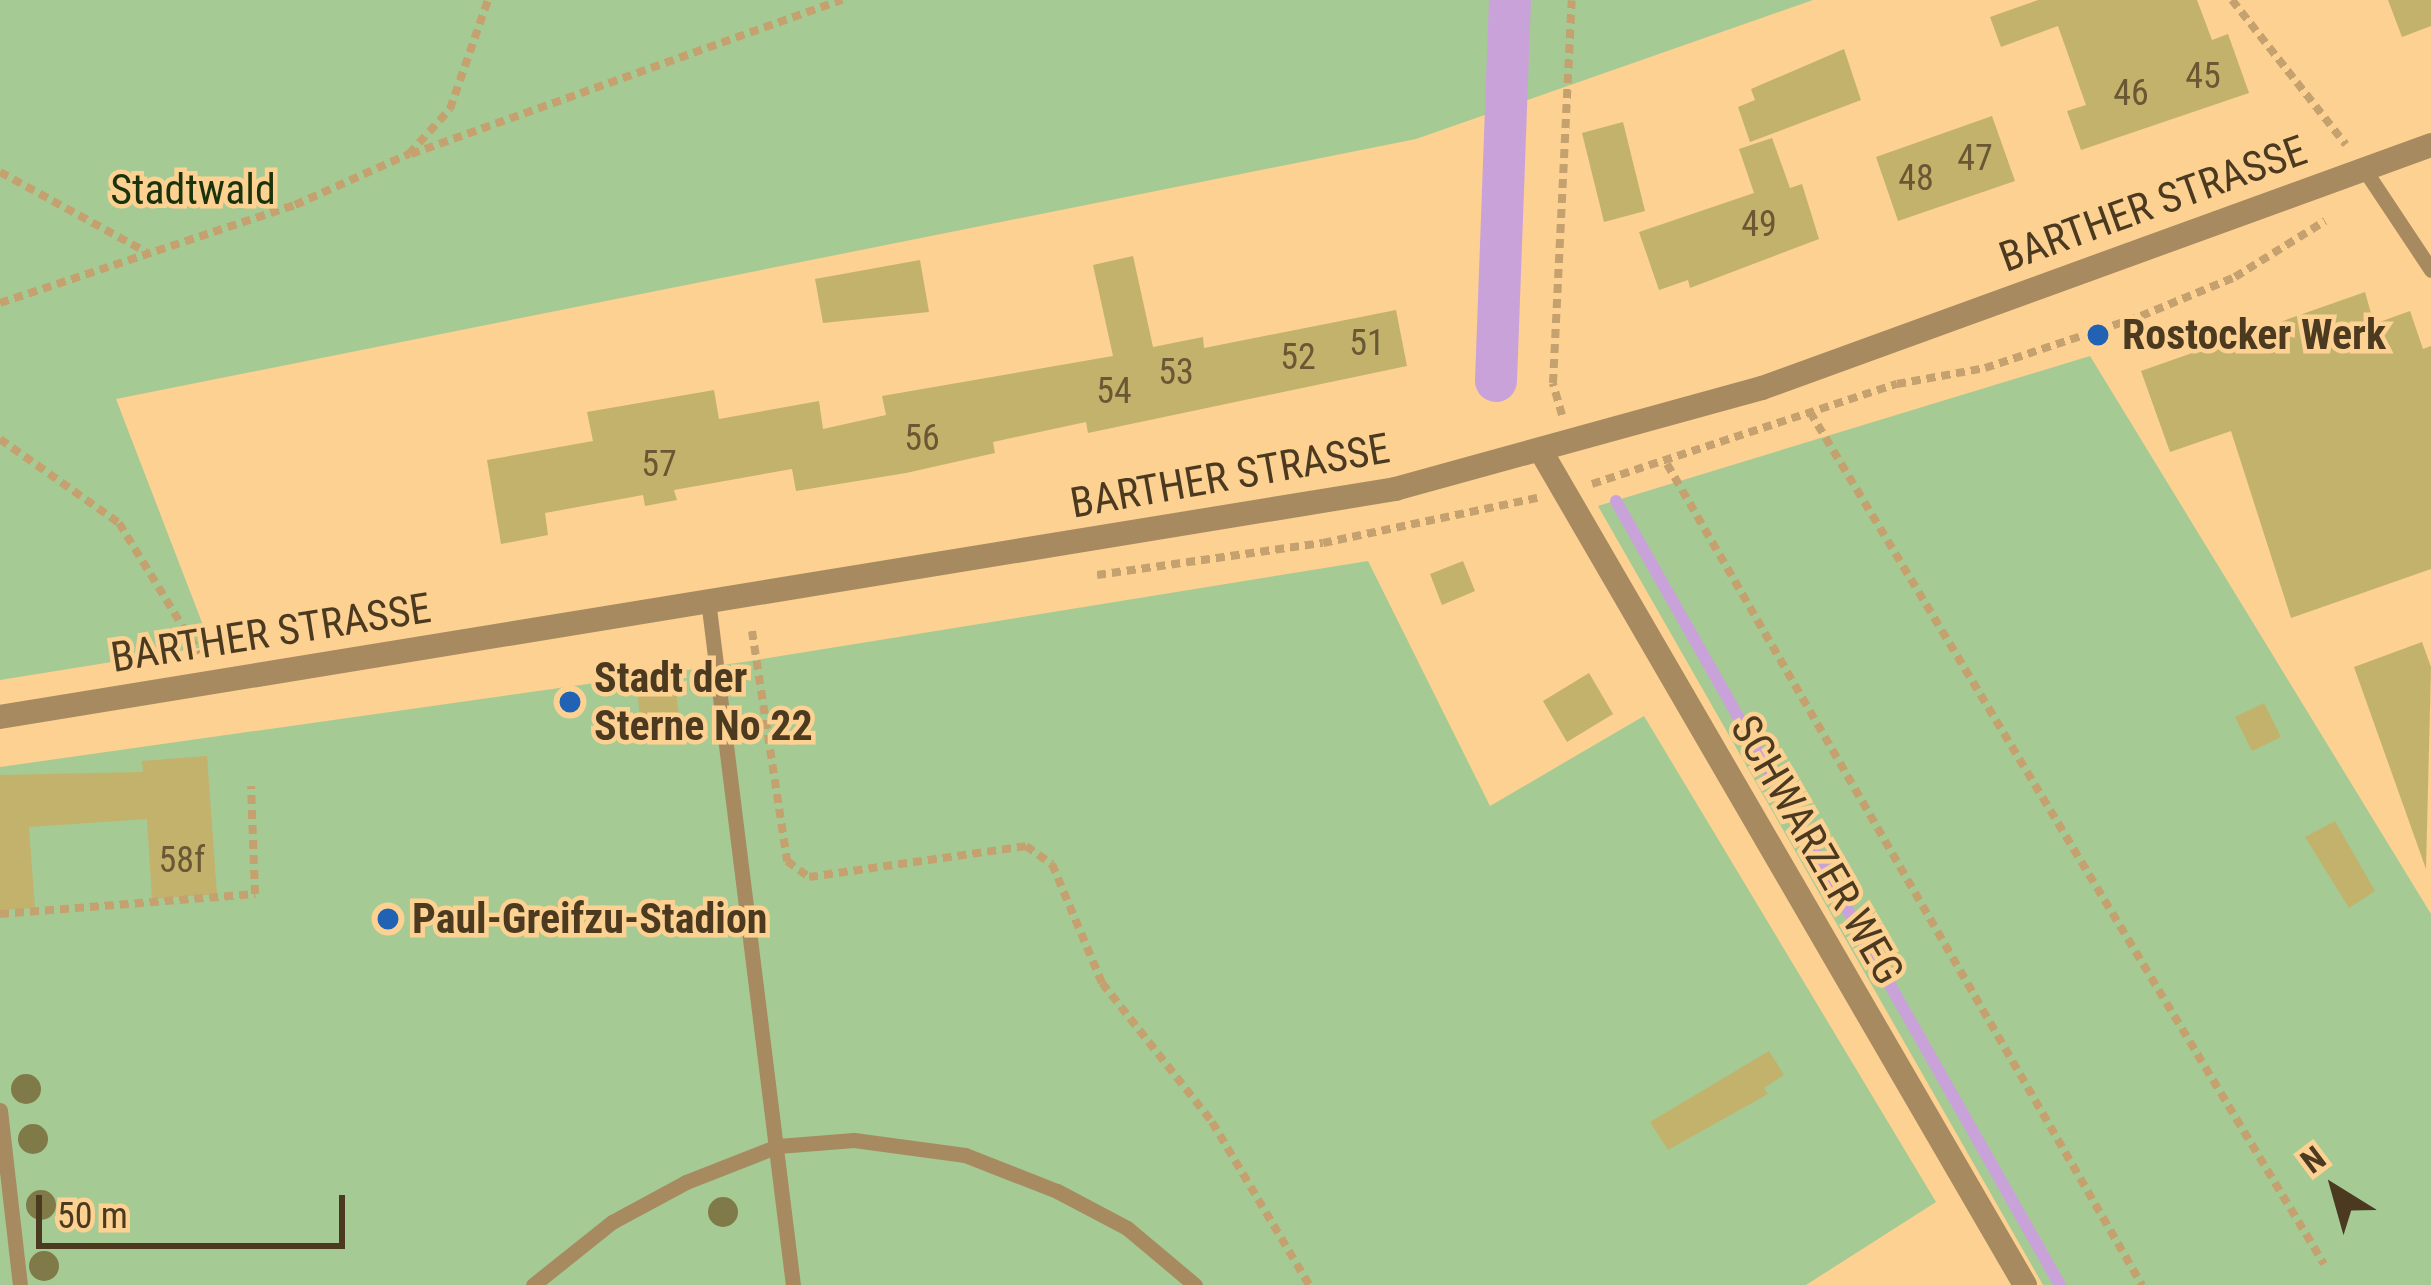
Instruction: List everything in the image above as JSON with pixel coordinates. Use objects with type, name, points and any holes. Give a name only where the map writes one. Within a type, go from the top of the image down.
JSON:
[{"type":"street","name":"BARTHER STRASSE","points":[[0,717],[1284,508],[1542,453],[1762,388],[2431,145]]},
{"type":"street","name":"SCHWARZER WEG","points":[[1542,453],[2025,1285]]},
{"type":"lane","points":[[2364,169],[2431,270]]},
{"type":"lane","points":[[708,599],[793,1285]]},
{"type":"lane","points":[[0,1110],[20,1285]]},
{"type":"lane","points":[[533,1285],[612,1222],[778,1146],[854,1140],[965,1155],[1127,1228],[1196,1285]]},
{"type":"path","points":[[409,154],[450,109],[488,0]]},
{"type":"path","points":[[0,303],[295,205],[409,154],[842,0]]},
{"type":"path","points":[[1570,446],[1553,383],[1572,0]]},
{"type":"path","points":[[2232,0],[2364,169]]},
{"type":"path","points":[[0,172],[147,253]]},
{"type":"path","points":[[1563,492],[1666,464],[1897,384],[1985,368],[2141,316],[2235,277],[2330,218]]},
{"type":"path","points":[[1810,412],[2324,1264]]},
{"type":"path","points":[[0,439],[119,523],[216,682]]},
{"type":"path","points":[[1666,464],[2143,1285]]},
{"type":"path","points":[[752,631],[787,862],[808,877],[1026,846],[1052,864],[1102,983],[1212,1122],[1310,1285]]},
{"type":"path","points":[[0,914],[255,893],[251,786]]},
{"type":"green space","name":"Stadtwald","points":[[0,0],[1813,0],[1416,139],[116,399],[211,646],[0,680]]},
{"type":"green space","points":[[2090,356],[2431,914],[2431,1285],[2043,1285],[1598,506]]},
{"type":"green space","points":[[1368,561],[1490,806],[1644,716],[1936,1202],[1806,1285],[0,1285],[0,767],[744,662]]},
{"type":"building","points":[[2038,0],[2197,0],[2212,40],[2228,34],[2249,93],[2081,150],[2067,111],[2086,105],[2058,26],[2001,47],[1990,17]]},
{"type":"building","points":[[2388,0],[2431,0],[2431,26],[2402,37]]},
{"type":"building","points":[[1844,49],[1861,100],[1750,142],[1738,107],[1755,100],[1751,89]]},
{"type":"building","points":[[1992,116],[2015,181],[1898,221],[1876,157]]},
{"type":"building","points":[[1623,122],[1645,211],[1604,222],[1582,133]]},
{"type":"building","points":[[1772,138],[1790,188],[1802,184],[1819,239],[1690,288],[1688,280],[1659,290],[1639,232],[1754,193],[1739,149]]},
{"type":"building","points":[[1133,256],[1153,347],[1203,337],[1204,348],[1396,310],[1407,366],[1088,433],[1086,422],[993,442],[995,453],[906,473],[796,491],[792,469],[674,490],[677,500],[645,506],[643,495],[545,513],[548,535],[501,544],[487,460],[593,441],[587,412],[714,390],[719,419],[819,401],[823,429],[886,415],[882,396],[1113,356],[1093,265]]},
{"type":"building","points":[[920,260],[929,312],[823,323],[815,279]]},
{"type":"building","points":[[2365,292],[2374,324],[2410,311],[2423,349],[2431,346],[2431,569],[2291,618],[2231,431],[2170,452],[2141,371]]},
{"type":"building","points":[[1463,561],[1475,591],[1442,605],[1430,574]]},
{"type":"building","points":[[2422,642],[2431,667],[2426,869],[2354,667]]},
{"type":"building","points":[[1589,673],[1613,714],[1567,742],[1543,701]]},
{"type":"building","points":[[675,683],[679,716],[640,720],[637,687]]},
{"type":"building","points":[[2264,703],[2281,737],[2252,751],[2235,717]]},
{"type":"building","points":[[207,756],[217,894],[152,899],[147,819],[29,827],[35,908],[0,910],[0,775],[143,772],[142,761]]},
{"type":"building","points":[[2335,821],[2375,891],[2349,908],[2305,837]]},
{"type":"building","points":[[1769,1051],[1784,1075],[1764,1088],[1768,1094],[1668,1150],[1650,1122]]},
{"type":"waterway","points":[[1496,381],[1510,0]]},
{"type":"waterway","points":[[1616,501],[2060,1285]]},
{"type":"place","name":"Rostocker Werk","points":[[2098,335]]},
{"type":"place","name":"Stadt der Sterne No 22","points":[[570,702]]},
{"type":"place","name":"Paul-Greifzu-Stadion","points":[[388,919]]}]
